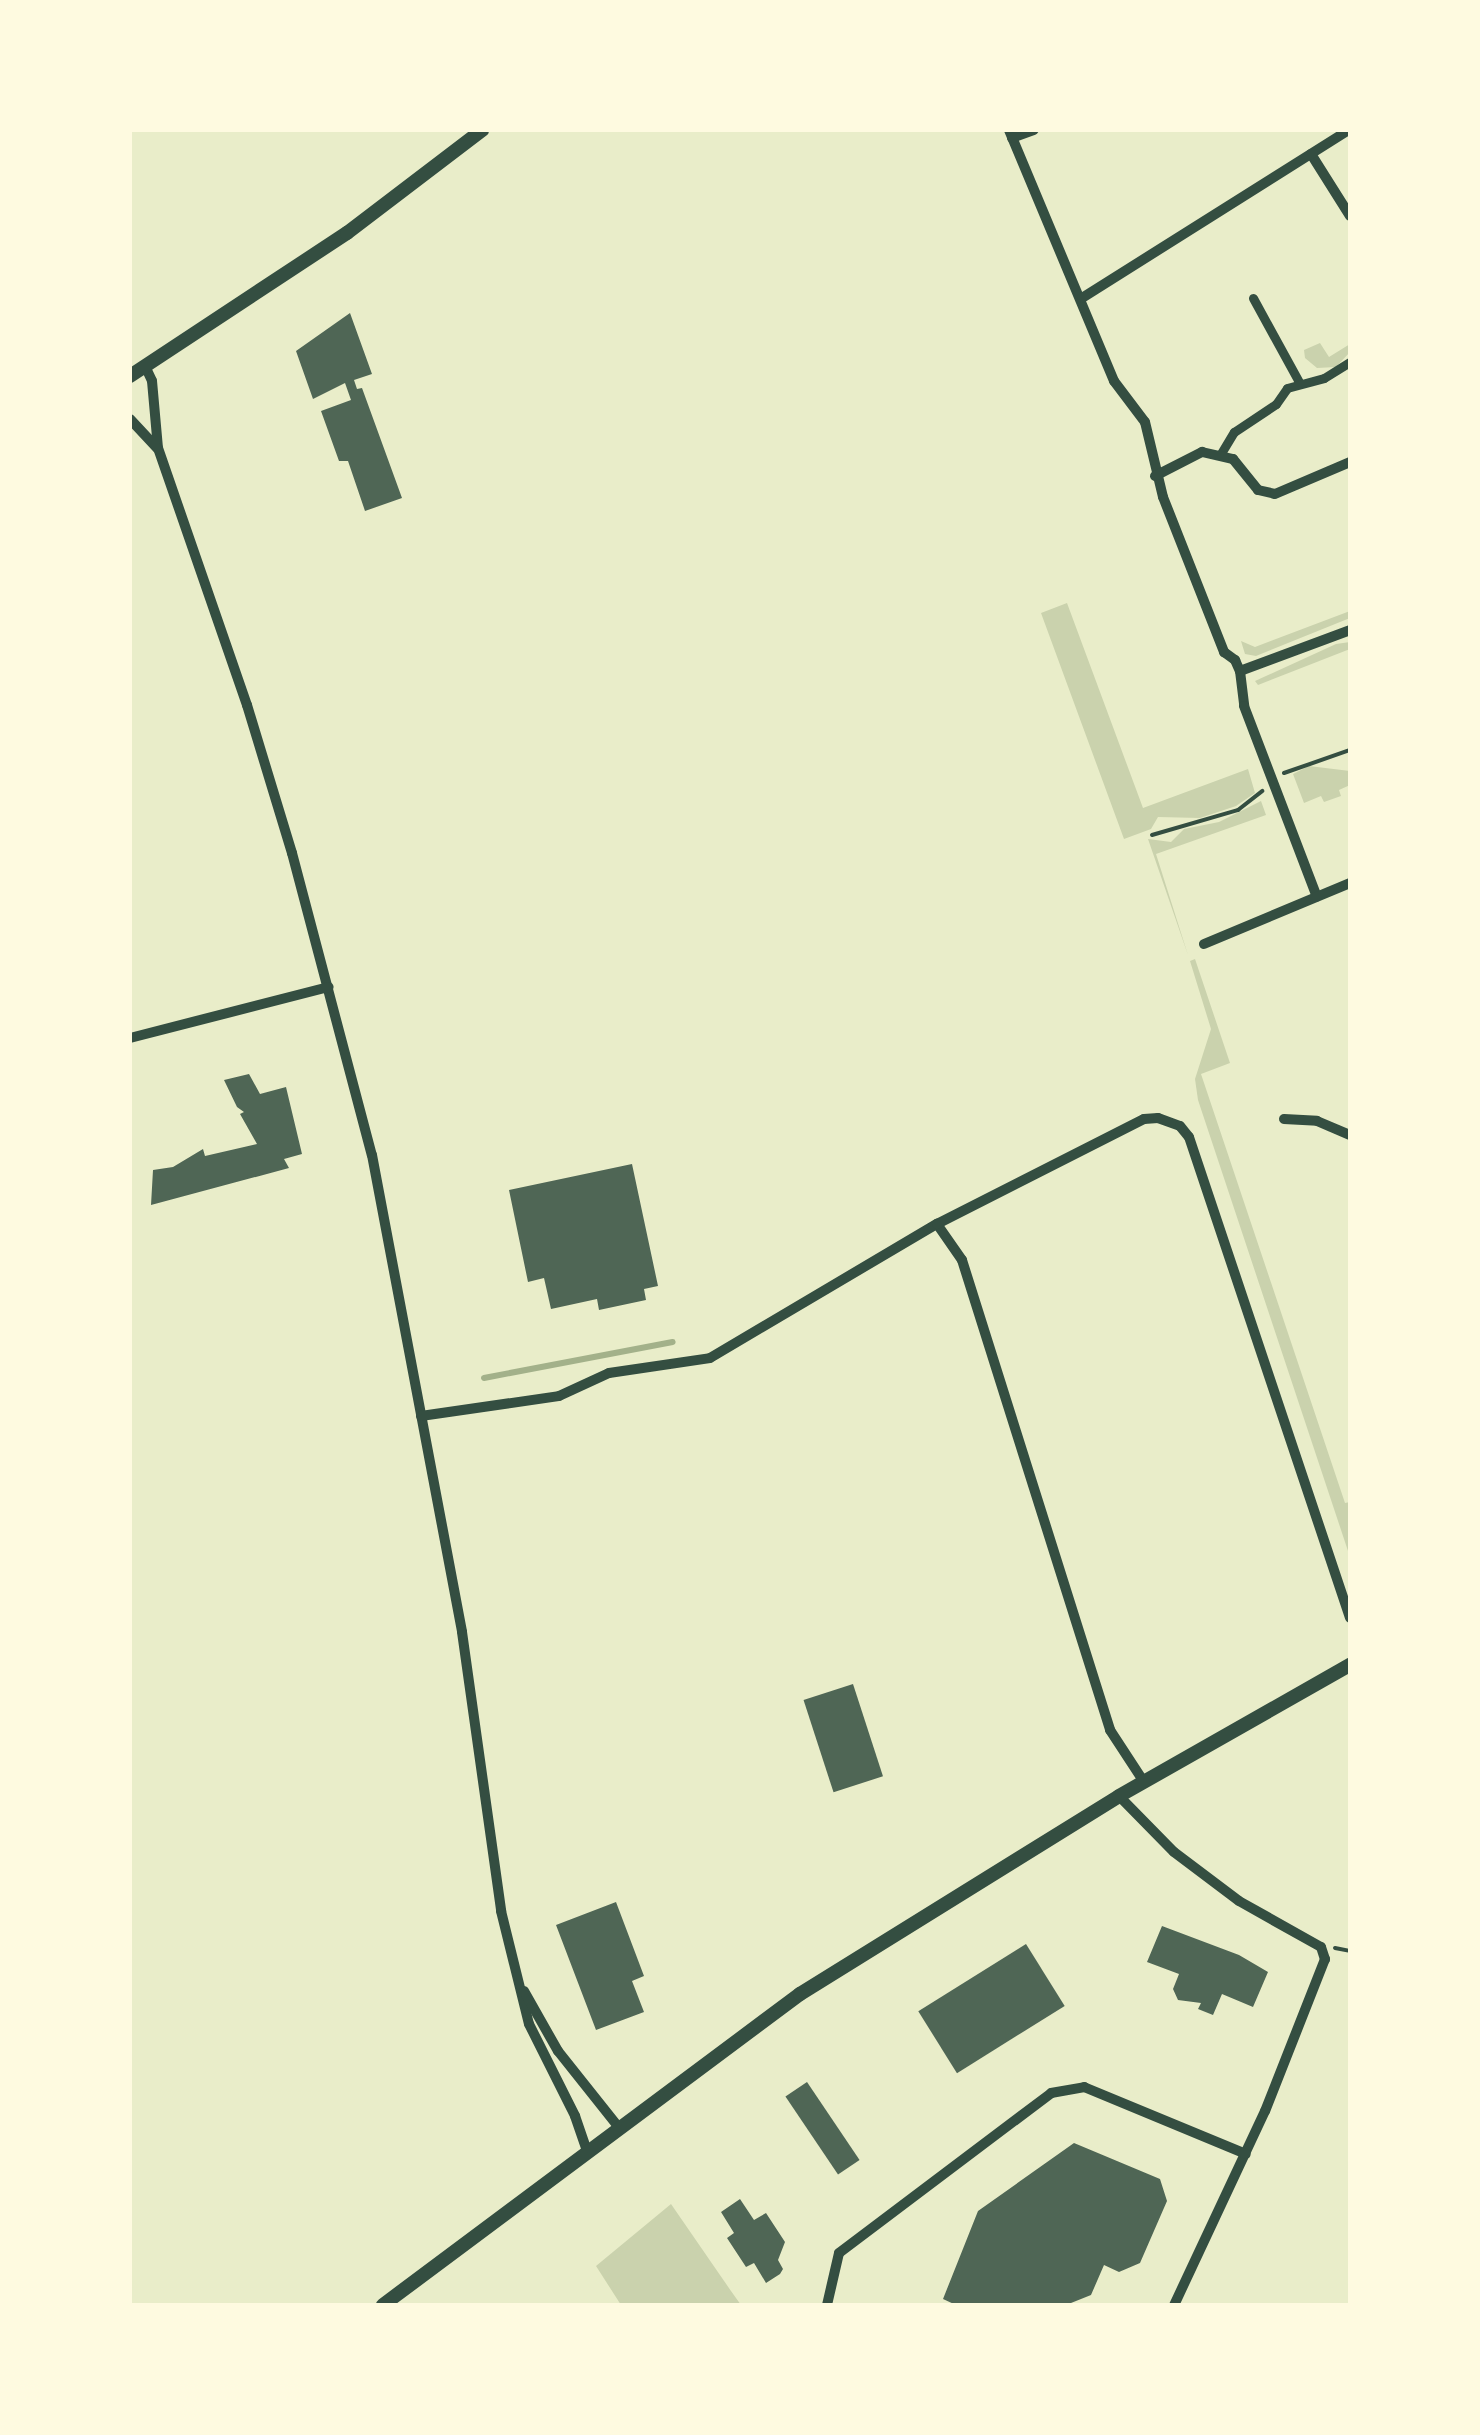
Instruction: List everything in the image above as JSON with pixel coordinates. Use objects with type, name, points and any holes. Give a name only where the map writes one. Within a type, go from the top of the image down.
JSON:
[{"type":"street","points":[[130,376],[347,233],[482,130]]},
{"type":"street","points":[[1034,130],[1011,134],[1114,381],[1145,422],[1155,476],[1224,652],[1240,672],[1244,706],[1317,897]]},
{"type":"street","points":[[1082,298],[1348,130]]},
{"type":"street","points":[[1311,154],[1350,216]]},
{"type":"street","points":[[1253,298],[1300,382]]},
{"type":"street","points":[[1220,455],[1234,432],[1262,415],[1300,382],[1324,378],[1350,362]]},
{"type":"street","points":[[146,368],[152,382],[158,448],[247,705],[330,987],[372,1155],[462,1632],[501,1911],[530,2024],[575,2116],[588,2153]]},
{"type":"street","points":[[130,419],[158,448]]},
{"type":"street","points":[[1155,476],[1194,454],[1220,455],[1241,464],[1264,494],[1299,485],[1350,462]]},
{"type":"street","points":[[1240,672],[1350,630]]},
{"type":"street","points":[[1204,944],[1350,884]]},
{"type":"street","points":[[130,1038],[330,987]]},
{"type":"street","points":[[421,1416],[559,1396],[609,1373],[710,1358],[937,1224],[1144,1118],[1170,1121],[1190,1138],[1350,1618]]},
{"type":"street","points":[[1284,1119],[1317,1121],[1350,1135]]},
{"type":"street","points":[[937,1224],[962,1260],[1110,1730],[1144,1782]]},
{"type":"street","points":[[383,2305],[800,1994],[1119,1796],[1350,1665]]},
{"type":"street","points":[[1119,1796],[1174,1852],[1239,1901],[1322,1947],[1323,1971],[1246,2154],[1174,2305]]},
{"type":"street","points":[[518,1982],[558,2050],[620,2129]]},
{"type":"street","points":[[826,2305],[839,2253],[1051,2093],[1084,2087],[1246,2154]]},
{"type":"path","points":[[1152,835],[1238,810],[1272,779],[1350,750]]},
{"type":"green space","points":[[1320,343],[1329,357],[1350,344],[1350,352],[1336,367],[1317,368],[1305,358],[1304,350]]},
{"type":"green space","points":[[1067,603],[1143,808],[1248,769],[1255,793],[1236,806],[1200,818],[1158,817],[1151,829],[1124,839],[1041,613]]},
{"type":"green space","points":[[1350,611],[1350,618],[1256,656],[1245,654],[1241,641],[1255,647]]},
{"type":"green space","points":[[1350,642],[1350,649],[1258,685],[1255,681],[1336,644]]},
{"type":"green space","points":[[1309,766],[1350,771],[1350,785],[1339,790],[1341,796],[1324,802],[1321,796],[1304,803],[1293,774]]},
{"type":"green space","points":[[1261,801],[1266,815],[1156,854],[1188,955],[1148,839],[1171,842],[1184,829],[1219,822]]},
{"type":"green space","points":[[1195,959],[1230,1063],[1201,1074],[1345,1503],[1350,1502],[1350,1557],[1198,1100],[1195,1079],[1211,1029],[1190,961]]},
{"type":"green space","points":[[671,2204],[741,2305],[621,2305],[596,2266]]},
{"type":"building","points":[[350,313],[372,374],[354,380],[357,389],[362,388],[402,498],[365,511],[348,461],[339,461],[321,411],[351,400],[345,383],[313,399],[296,351]]},
{"type":"building","points":[[249,1074],[260,1094],[286,1087],[302,1154],[284,1159],[289,1168],[151,1205],[153,1170],[173,1167],[203,1149],[205,1156],[257,1144],[240,1114],[244,1112],[237,1107],[224,1080]]},
{"type":"building","points":[[632,1164],[658,1286],[644,1289],[646,1300],[599,1310],[597,1299],[551,1309],[544,1278],[528,1282],[509,1190]]},
{"type":"building","points":[[853,1684],[883,1776],[834,1792],[804,1700]]},
{"type":"building","points":[[616,1902],[644,1976],[632,1981],[644,2012],[596,2030],[556,1925]]},
{"type":"building","points":[[1162,1926],[1239,1955],[1268,1972],[1253,2007],[1222,1994],[1213,2015],[1198,2009],[1201,2003],[1178,2000],[1173,1989],[1179,1974],[1147,1962]]},
{"type":"building","points":[[1026,1944],[1065,2006],[957,2073],[918,2011]]},
{"type":"building","points":[[807,2082],[860,2160],[838,2174],[785,2097]]},
{"type":"building","points":[[1074,2143],[1160,2179],[1167,2201],[1140,2263],[1119,2272],[1104,2265],[1091,2295],[1066,2305],[956,2305],[943,2299],[978,2211]]},
{"type":"building","points":[[740,2199],[754,2220],[766,2213],[785,2242],[778,2260],[783,2269],[766,2283],[754,2263],[746,2267],[727,2238],[734,2233],[721,2212]]},
{"type":"waterway","points":[[484,1378],[673,1342]]}]
